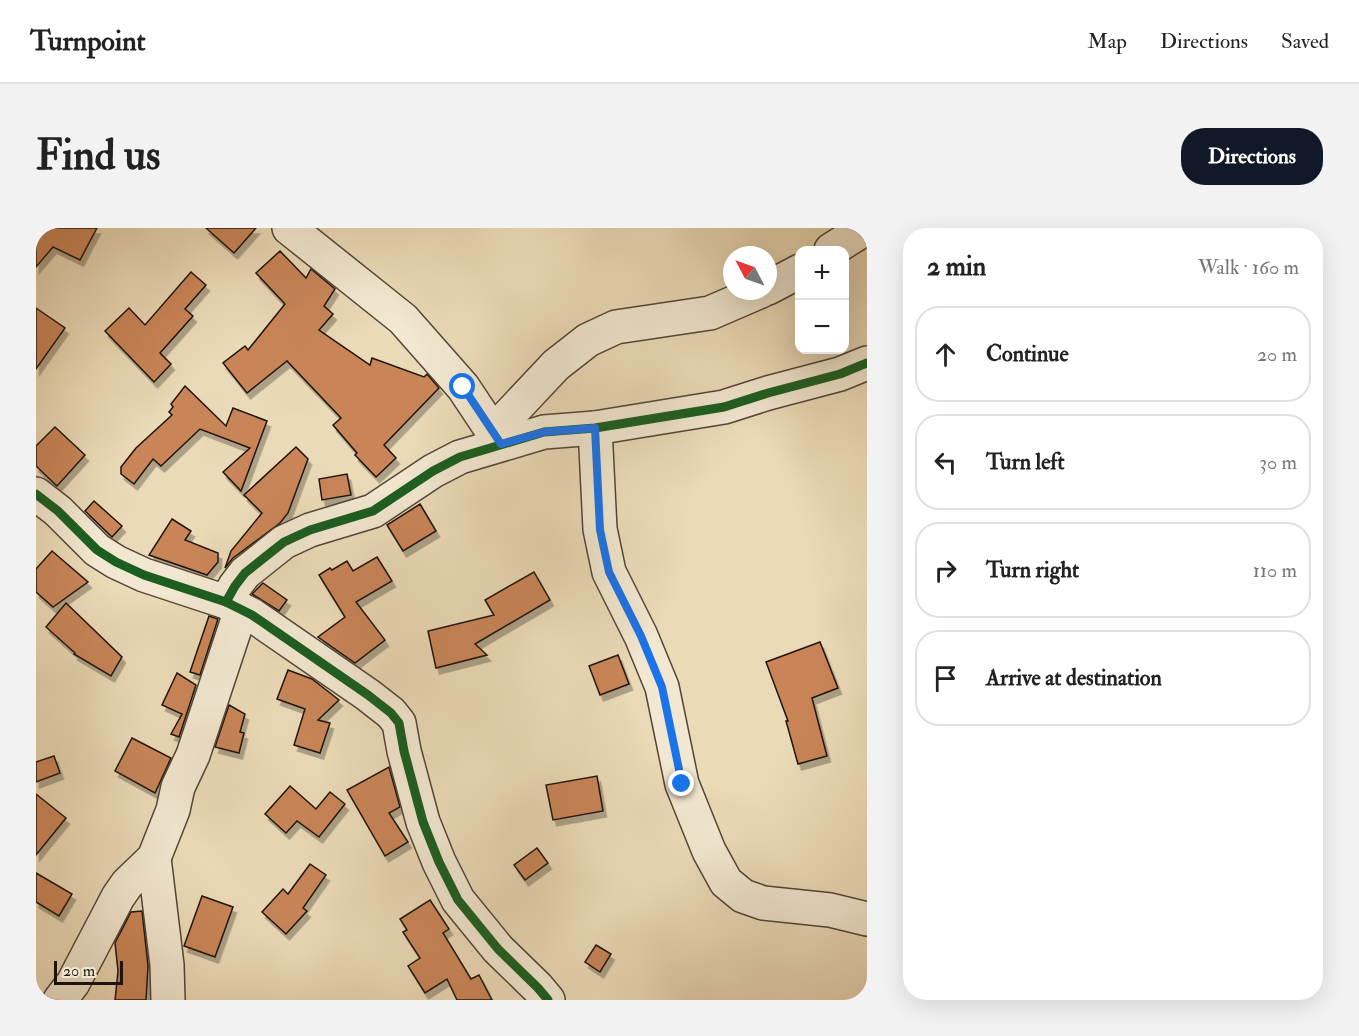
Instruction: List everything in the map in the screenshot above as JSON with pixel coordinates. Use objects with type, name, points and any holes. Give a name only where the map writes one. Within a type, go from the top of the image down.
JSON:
[{"type":"street","points":[[289,228],[403,319],[463,387],[497,438]]},
{"type":"street","points":[[837,246],[866,228]]},
{"type":"street","points":[[777,283],[795,274]]},
{"type":"street","points":[[497,438],[556,365],[588,340],[616,327],[710,313],[740,300]]},
{"type":"street","points":[[60,1000],[73,983],[118,897],[154,858],[173,810],[178,787],[193,755],[237,622],[233,605],[235,586],[245,573],[284,543],[309,530],[373,511],[433,471],[497,438],[595,428],[724,407],[840,374],[867,363]]},
{"type":"street","points":[[595,428],[600,530],[609,572],[641,636],[662,687],[682,784],[709,851],[726,882],[743,896],[762,903],[830,910],[867,919]]},
{"type":"street","points":[[36,494],[58,511],[98,550],[116,562],[144,575],[233,605],[252,615],[368,694],[391,713],[399,723],[423,822],[458,900],[498,949],[548,1000]]},
{"type":"street","points":[[154,858],[167,965],[168,1000]]},
{"type":"building","points":[[36,228],[97,228],[80,260],[53,247],[36,267]]},
{"type":"building","points":[[206,228],[256,228],[234,253]]},
{"type":"building","points":[[280,251],[306,278],[311,269],[335,289],[324,306],[333,314],[319,330],[370,365],[372,358],[424,377],[427,374],[439,388],[384,445],[396,458],[376,477],[355,455],[357,453],[333,425],[341,418],[287,361],[247,393],[223,363],[245,346],[248,350],[285,304],[256,273]]},
{"type":"building","points":[[191,272],[206,285],[185,309],[193,316],[160,353],[171,364],[154,382],[105,331],[129,308],[145,325]]},
{"type":"building","points":[[36,308],[65,328],[36,369]]},
{"type":"building","points":[[185,386],[226,426],[233,408],[267,421],[241,491],[223,472],[250,448],[200,429],[161,466],[153,459],[134,484],[121,474],[121,467],[136,448],[172,415],[169,412],[173,407],[171,404]]},
{"type":"building","points":[[55,427],[85,455],[57,486],[36,466],[36,446]]},
{"type":"building","points":[[296,447],[308,459],[288,513],[280,523],[233,558],[225,568],[231,551],[262,513],[244,495]]},
{"type":"building","points":[[347,474],[351,495],[322,500],[319,479]]},
{"type":"building","points":[[94,501],[122,526],[112,537],[85,511]]},
{"type":"building","points":[[420,504],[436,531],[403,551],[387,525]]},
{"type":"building","points":[[172,519],[191,531],[185,540],[218,553],[218,562],[207,575],[149,555]]},
{"type":"building","points":[[52,551],[88,582],[53,607],[36,592],[36,569]]},
{"type":"building","points":[[377,557],[392,581],[356,602],[385,640],[355,663],[318,637],[345,617],[319,575],[347,561],[353,571]]},
{"type":"building","points":[[534,572],[550,600],[475,644],[487,655],[436,668],[428,631],[494,615],[485,600]]},
{"type":"building","points":[[263,583],[287,600],[279,611],[252,594]]},
{"type":"building","points":[[66,603],[122,657],[111,676],[74,654],[46,627]]},
{"type":"building","points":[[209,616],[218,619],[200,675],[190,672]]},
{"type":"building","points":[[820,642],[838,688],[812,698],[827,756],[798,764],[786,721],[788,721],[766,662]]},
{"type":"building","points":[[618,655],[629,684],[600,695],[589,666]]},
{"type":"building","points":[[288,670],[312,679],[339,700],[318,720],[330,723],[320,753],[294,745],[305,709],[277,699]]},
{"type":"building","points":[[177,673],[196,685],[179,737],[171,734],[182,714],[162,705]]},
{"type":"building","points":[[229,705],[245,714],[240,732],[244,733],[239,753],[215,747]]},
{"type":"building","points":[[132,738],[171,758],[155,793],[115,771]]},
{"type":"building","points":[[54,756],[60,773],[36,782],[36,762]]},
{"type":"building","points":[[389,767],[400,807],[389,813],[408,842],[385,856],[347,790]]},
{"type":"building","points":[[597,776],[603,811],[553,820],[546,785]]},
{"type":"building","points":[[290,786],[316,809],[330,792],[345,804],[319,837],[297,821],[286,833],[265,814]]},
{"type":"building","points":[[36,794],[66,818],[36,855]]},
{"type":"building","points":[[537,848],[548,863],[525,880],[514,865]]},
{"type":"building","points":[[310,864],[326,875],[303,908],[307,911],[286,934],[262,912],[283,889],[288,894]]},
{"type":"building","points":[[36,873],[72,894],[59,916],[36,902]]},
{"type":"building","points":[[202,896],[233,907],[215,957],[184,946]]},
{"type":"building","points":[[430,900],[449,929],[443,933],[471,979],[479,975],[492,1000],[457,1000],[447,979],[425,993],[408,966],[420,958],[403,932],[407,930],[400,919]]},
{"type":"building","points":[[142,911],[148,966],[146,1000],[115,1000],[118,971],[115,943],[131,912]]},
{"type":"building","points":[[596,945],[611,954],[600,972],[585,962]]},
{"type":"cycle path","points":[[226,602],[245,573],[284,542],[310,530],[373,511],[433,471],[460,457],[544,432],[595,428],[724,407],[840,374],[867,363]]},
{"type":"cycle path","points":[[36,494],[58,511],[97,550],[116,562],[144,575],[226,602],[252,615],[391,713],[399,723],[423,822],[458,900],[498,949],[548,1000]]},
{"type":"route","points":[[463,387],[501,444],[544,432],[595,428],[600,530],[609,572],[641,636],[662,687],[682,784]]}]
